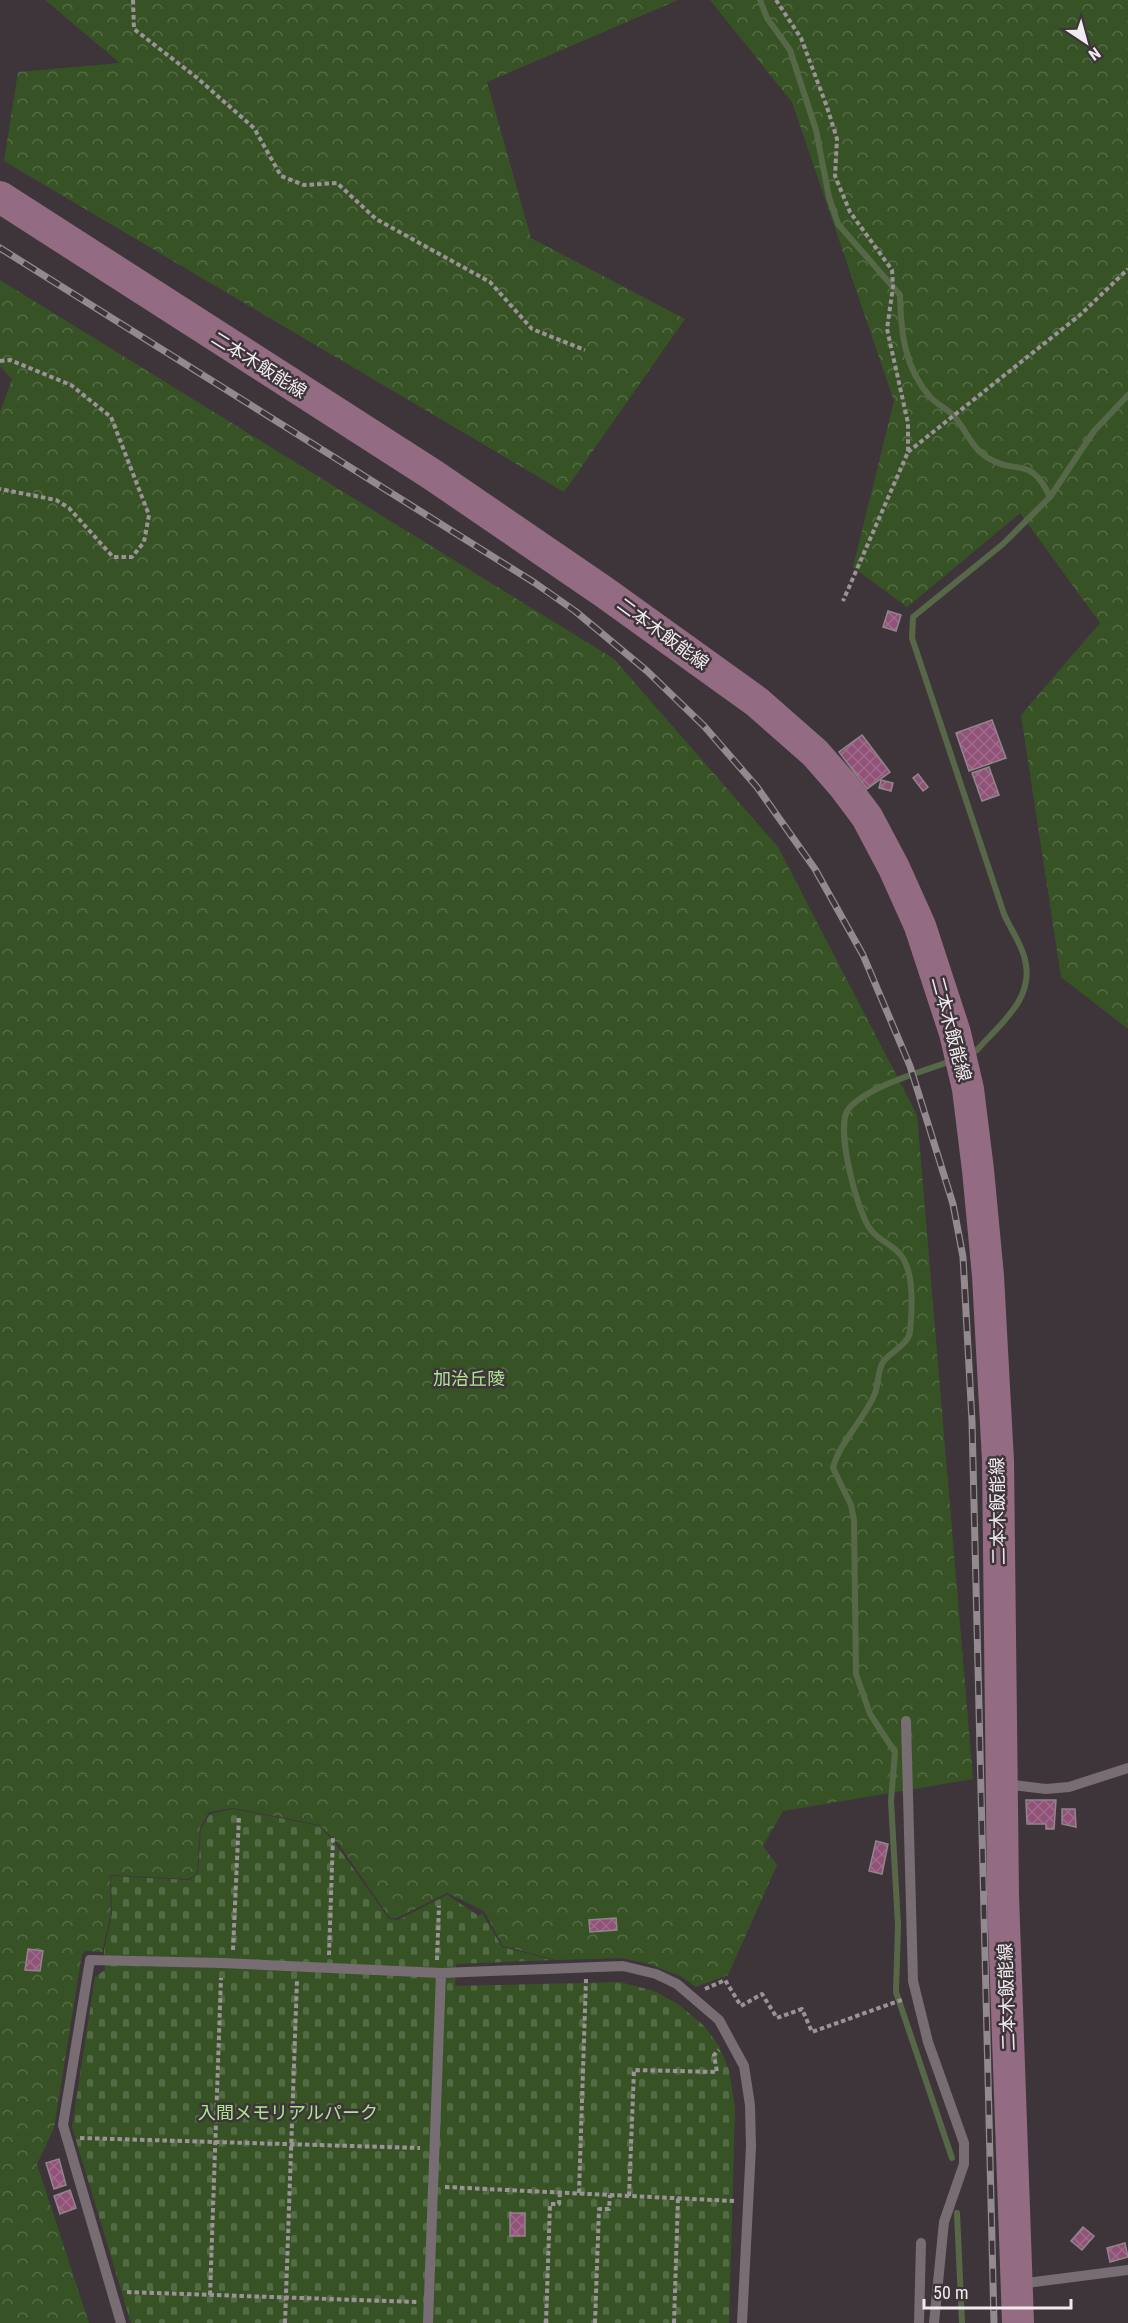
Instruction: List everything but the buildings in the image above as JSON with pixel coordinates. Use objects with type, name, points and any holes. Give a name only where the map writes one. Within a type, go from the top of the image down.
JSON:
[{"type":"main road","name":"二本木飯能線","points":[[0,197],[442,482],[604,592],[789,729],[843,785],[872,827],[920,926],[960,1057],[978,1170],[997,1439],[1002,1784],[1018,2323]]},
{"type":"lane","points":[[906,1721],[913,1981],[928,2042],[964,2143],[964,2164],[944,2222],[934,2323]]},
{"type":"lane","points":[[1002,1784],[1046,1790],[1069,1787],[1128,1768]]},
{"type":"lane","points":[[121,2323],[65,2137],[64,2116],[90,1960],[227,1963],[439,1973],[623,1966],[657,1974],[693,1996],[724,2027],[744,2066],[750,2105],[742,2323]]},
{"type":"lane","points":[[428,2323],[439,1973]]},
{"type":"lane","points":[[920,2323],[921,2243]]},
{"type":"lane","points":[[1016,2284],[1128,2270]]},
{"type":"path","points":[[133,0],[134,29],[196,77],[254,128],[281,176],[304,185],[337,183],[375,219],[490,282],[532,329],[585,350]]},
{"type":"path","points":[[776,0],[801,38],[827,107],[837,139],[835,176],[850,213],[892,270],[893,287],[886,329],[908,423],[908,452],[843,601]]},
{"type":"path","points":[[908,452],[1080,315],[1128,268]]},
{"type":"path","points":[[0,361],[10,360],[71,385],[111,417],[149,515],[144,542],[132,557],[113,556],[69,508],[56,500],[0,489]]},
{"type":"path","points":[[210,2295],[215,2142],[239,1816]]},
{"type":"path","points":[[329,1968],[333,1836]]},
{"type":"path","points":[[439,1906],[439,1973]]},
{"type":"path","points":[[285,2323],[298,1967]]},
{"type":"path","points":[[579,2193],[586,1978]]},
{"type":"path","points":[[701,1991],[725,1980],[741,2006],[762,1994],[777,2018],[802,2008],[812,2032],[906,1999]]},
{"type":"path","points":[[629,2196],[633,2070],[717,2072],[714,2055],[723,2048]]},
{"type":"path","points":[[65,2137],[433,2149]]},
{"type":"path","points":[[432,2186],[747,2202]]},
{"type":"path","points":[[546,2323],[550,2204],[559,2204],[560,2192]]},
{"type":"path","points":[[595,2323],[599,2209],[609,2209],[610,2195]]},
{"type":"path","points":[[674,2323],[678,2198]]},
{"type":"path","points":[[111,2292],[429,2302]]},
{"type":"green space","points":[[45,0],[678,0],[487,82],[531,238],[685,319],[564,492],[4,161],[18,72],[120,63]]},
{"type":"green space","points":[[710,0],[1128,0],[1128,1029],[1061,977],[1021,715],[1100,623],[1020,513],[907,607],[853,567],[894,401],[792,102]]},
{"type":"green space","name":"加治丘陵","points":[[0,280],[614,659],[778,847],[917,1115],[973,1779],[783,1811],[763,1846],[777,1865],[728,1975],[696,1987],[680,1976],[649,1964],[622,1958],[556,1960],[503,1946],[484,1911],[447,1893],[397,1918],[390,1918],[340,1846],[320,1825],[233,1808],[209,1812],[200,1828],[197,1873],[189,1879],[110,1875],[111,1913],[102,1952],[86,1951],[82,1954],[54,2128],[37,2164],[89,2323],[0,2323],[0,412],[12,379],[0,366]]},
{"type":"green space","name":"入間メモリアルパーク","points":[[233,1809],[320,1826],[389,1919],[398,1920],[447,1895],[479,1916],[482,1913],[502,1947],[553,1960],[456,1964],[455,1986],[620,1982],[654,1991],[678,2004],[704,2026],[719,2046],[729,2070],[735,2108],[729,2323],[131,2323],[72,2127],[95,1977],[105,1970],[104,1950],[112,1914],[111,1876],[190,1880],[198,1873],[201,1829],[210,1814]]},
{"type":"waterway","points":[[760,0],[767,18],[790,50],[816,130],[829,197],[838,224],[900,295],[901,323],[906,349],[922,387],[931,398],[953,415],[982,454],[998,463],[1022,468],[1036,475],[1050,497],[1003,544],[913,617],[912,638],[1004,914],[1022,951],[1027,971],[1026,984],[1014,1008],[977,1050],[969,1054]]},
{"type":"waterway","points":[[1050,497],[1094,431],[1128,395]]},
{"type":"waterway","points":[[951,1061],[870,1092],[849,1108],[845,1117],[844,1132],[849,1169],[865,1221],[879,1238],[901,1255],[907,1267],[912,1295],[909,1337],[883,1362],[871,1403],[841,1449],[833,1468],[851,1505],[854,1520],[856,1674],[870,1714],[895,1752],[891,1801],[898,1925],[896,1992],[952,2158]]},
{"type":"waterway","points":[[957,2213],[962,2323]]},
{"type":"railway","points":[[0,248],[535,583],[575,611],[647,671],[704,726],[757,787],[815,869],[863,955],[910,1066],[953,1204],[963,1257],[972,1421],[994,2323]]}]
